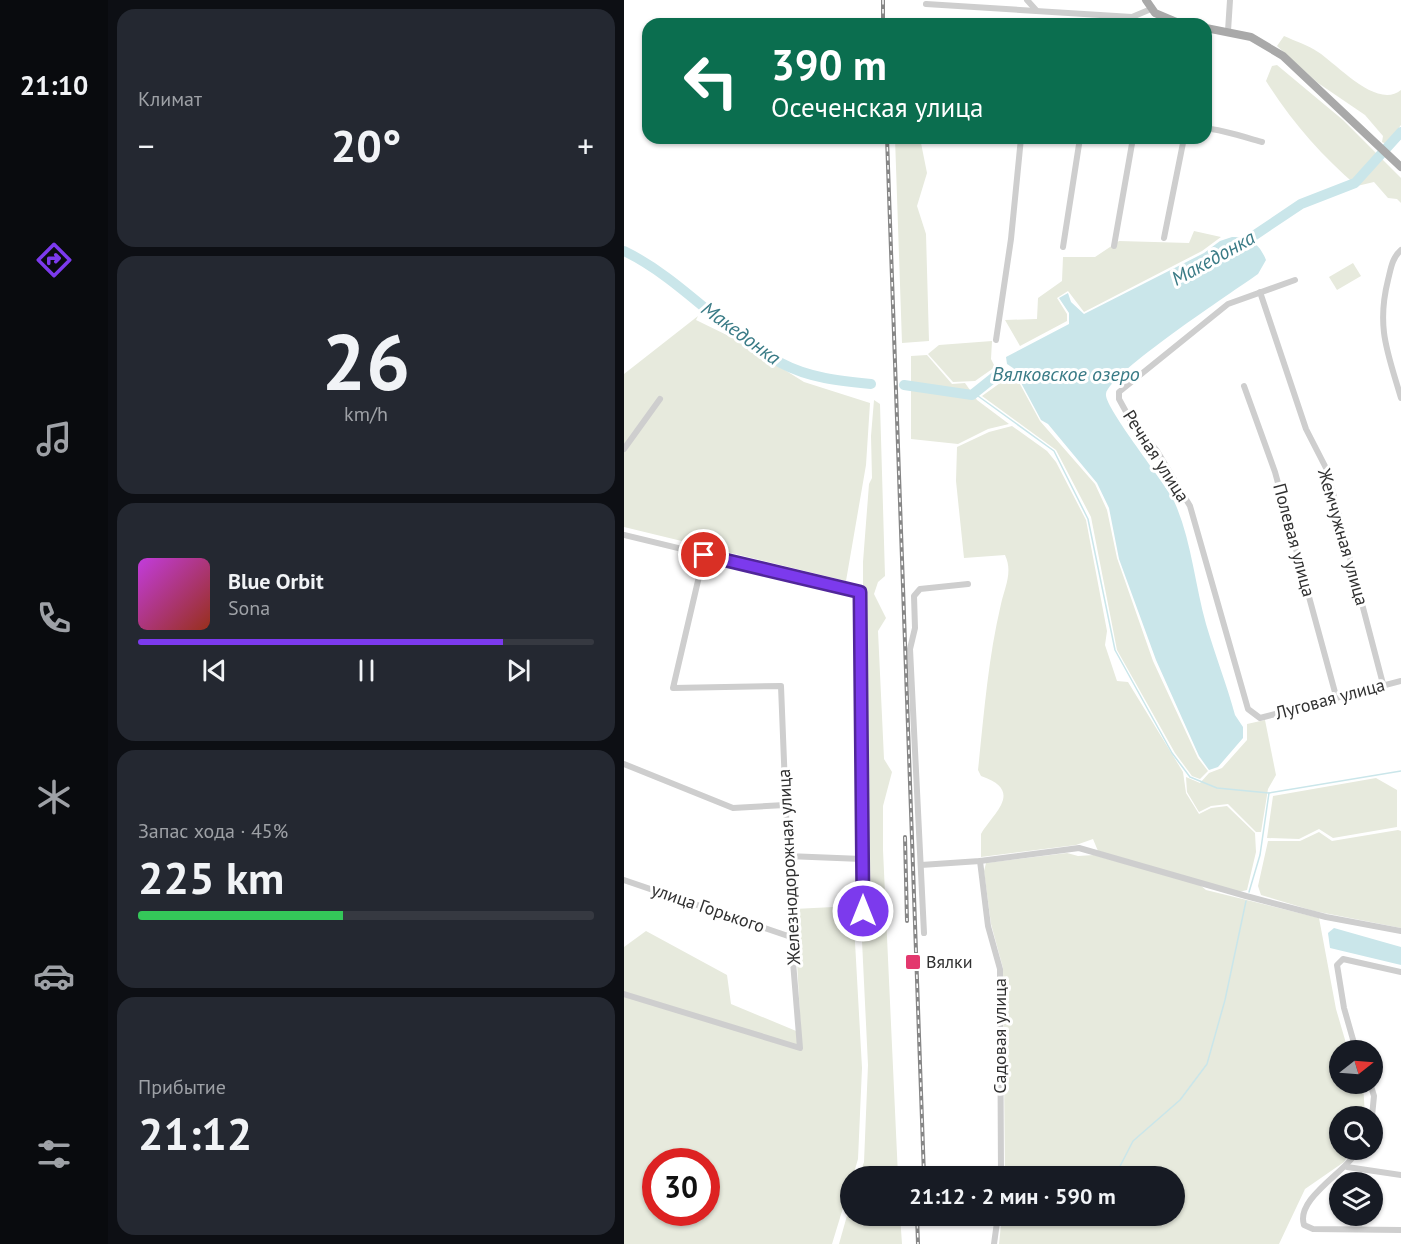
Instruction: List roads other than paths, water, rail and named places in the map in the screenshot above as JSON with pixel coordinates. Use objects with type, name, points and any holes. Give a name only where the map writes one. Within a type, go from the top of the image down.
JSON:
[{"type":"main road","points":[[1146,0],[1151,9],[1165,18]]},
{"type":"main road","points":[[1212,29],[1258,40],[1282,56],[1398,164]]},
{"type":"street","points":[[1027,0],[1036,10]]},
{"type":"street","points":[[1228,31],[1230,0]]},
{"type":"street","points":[[926,4],[1132,17],[1151,9]]},
{"type":"street","points":[[1212,128],[1225,134],[1262,142]]},
{"type":"street","points":[[996,340],[1011,239],[1020,144]]},
{"type":"street","points":[[1063,247],[1079,144]]},
{"type":"street","points":[[1114,246],[1132,144]]},
{"type":"street","points":[[1164,238],[1183,144]]},
{"type":"street","points":[[1401,250],[1394,258],[1381,310],[1382,330],[1401,398]]},
{"type":"street","name":"Речная улица","points":[[1260,718],[1248,709],[1190,506],[1157,451],[1130,418],[1119,399],[1119,392],[1227,304],[1295,280]]},
{"type":"street","name":"Жемчужная улица","points":[[1260,292],[1306,429],[1327,470],[1383,684]]},
{"type":"street","name":"Полевая улица","points":[[1244,386],[1275,472],[1336,696]]},
{"type":"street","points":[[624,449],[660,399]]},
{"type":"street","points":[[624,535],[860,592],[863,911]]},
{"type":"street","name":"Железнодорожная улица","points":[[624,994],[800,1048],[791,937],[781,686],[673,688],[704,555]]},
{"type":"street","points":[[924,933],[910,649],[915,628],[914,596],[920,589],[968,584]]},
{"type":"street","name":"Луговая улица","points":[[1260,718],[1336,696],[1401,681]]},
{"type":"street","points":[[624,764],[733,808],[785,806]]},
{"type":"street","points":[[921,865],[980,861],[1079,848],[1326,917],[1401,931]]},
{"type":"street","points":[[787,856],[862,859]]},
{"type":"street","name":"Садовая улица","points":[[980,861],[988,926],[1000,969],[1001,1166]]},
{"type":"street","name":"улица Горького","points":[[624,880],[791,937]]},
{"type":"street","points":[[1353,1040],[1344,1008],[1337,965],[1343,959],[1401,972]]},
{"type":"street","points":[[1352,1160],[1347,1167],[1324,1185],[1310,1200],[1304,1211],[1304,1225],[1312,1229],[1401,1230]]},
{"type":"street","points":[[1347,1167],[1401,1175]]},
{"type":"street","points":[[994,1244],[996,1226]]},
{"type":"water","name":"Вялковское озеро","points":[[1232,237],[1249,240],[1260,249],[1266,260],[1258,274],[1149,351],[1112,384],[1106,394],[1114,413],[1168,491],[1180,515],[1210,636],[1235,715],[1243,727],[1243,738],[1218,767],[1209,770],[1199,756],[1156,660],[1119,559],[1109,508],[1097,483],[1048,424],[1041,420],[1013,368],[1007,364],[1006,357],[1069,324],[1069,313],[1059,298],[1068,293],[1071,302],[1084,314],[1204,253],[1220,241]]},
{"type":"water","points":[[1334,928],[1401,947],[1401,965],[1330,948],[1328,933]]},
{"type":"waterway","name":"Македонка","points":[[1240,245],[1301,204],[1355,183],[1401,132]]},
{"type":"waterway","name":"Македонка","points":[[624,251],[665,276],[741,337],[781,363],[814,375],[871,384]]},
{"type":"waterway","name":"Македонка","points":[[904,385],[972,395],[997,375]]},
{"type":"waterway","points":[[978,396],[1054,451],[1088,519],[1115,650],[1172,753],[1190,777],[1217,788],[1269,793],[1401,771]]},
{"type":"waterway","points":[[1249,892],[1260,855],[1269,793]]},
{"type":"waterway","points":[[1120,1166],[1133,1141],[1180,1100],[1207,1064],[1225,1000],[1246,901]]},
{"type":"railway","points":[[883,0],[883,18]]},
{"type":"railway","points":[[887,144],[924,1166]]},
{"type":"railway","points":[[905,837],[907,921]]},
{"type":"railway","points":[[917,1226],[918,1244]]},
{"type":"place","name":"Вялки","points":[[913,962]]}]
